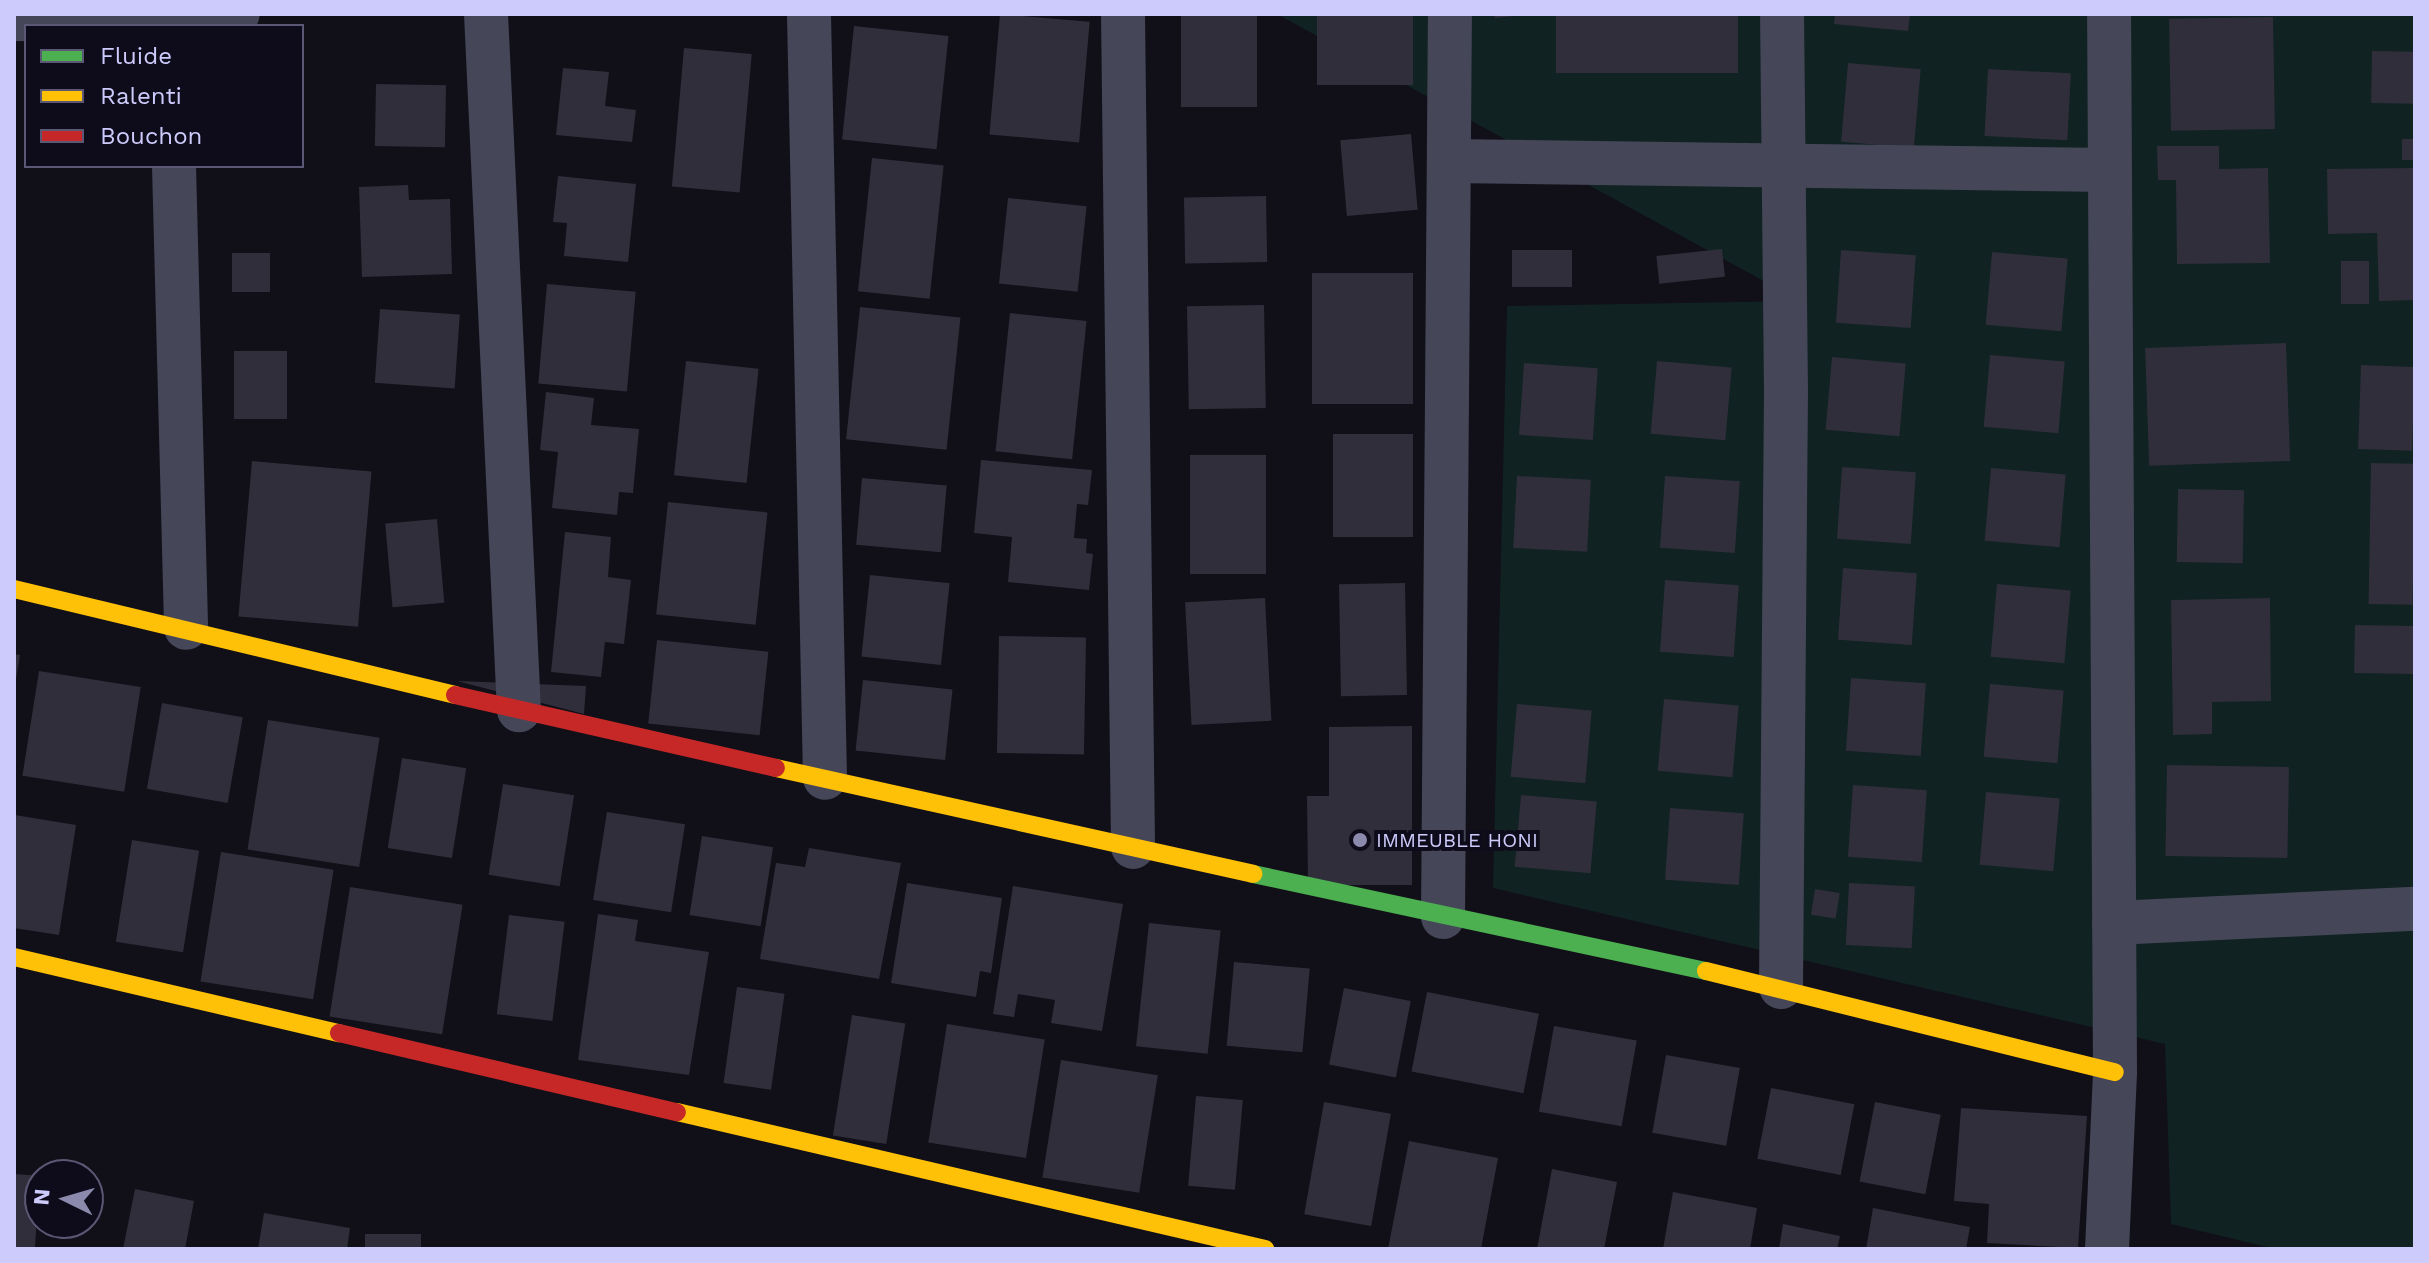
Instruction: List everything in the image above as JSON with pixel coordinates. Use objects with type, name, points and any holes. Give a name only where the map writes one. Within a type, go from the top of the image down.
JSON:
[{"type":"street","points":[[14,19],[170,24],[238,14]]},
{"type":"street","points":[[486,14],[519,710]]},
{"type":"street","points":[[809,14],[825,778]]},
{"type":"street","points":[[1123,14],[1133,847]]},
{"type":"street","points":[[1443,917],[1450,14]]},
{"type":"street","points":[[1781,987],[1782,14]]},
{"type":"street","points":[[2107,1249],[2115,1072],[2109,14]]},
{"type":"street","points":[[1449,161],[1784,163],[2109,170]]},
{"type":"street","points":[[174,168],[186,628]]},
{"type":"street","points":[[14,589],[519,710],[1443,917],[1781,987],[2115,1072]]},
{"type":"street","points":[[2114,923],[2415,909]]},
{"type":"street","points":[[14,957],[1265,1249]]},
{"type":"shaded area","points":[[1277,14],[2415,14],[2415,1249],[2276,1249],[2171,1224],[2165,1044],[1493,888],[1507,306],[1800,301]]},
{"type":"building","points":[[1000,14],[1090,22],[1079,142],[989,135]]},
{"type":"building","points":[[1181,14],[1257,14],[1257,107],[1181,107]]},
{"type":"building","points":[[1317,14],[1413,14],[1413,85],[1317,85]]},
{"type":"building","points":[[1494,14],[1514,14],[1514,16],[1495,18]]},
{"type":"building","points":[[1556,14],[1738,14],[1738,73],[1556,73]]},
{"type":"building","points":[[1835,14],[1910,14],[1908,31],[1834,24]]},
{"type":"building","points":[[2273,17],[2275,129],[2171,131],[2169,19]]},
{"type":"building","points":[[854,26],[948,36],[937,149],[842,139]]},
{"type":"building","points":[[684,48],[752,54],[740,192],[672,186]]},
{"type":"building","points":[[2372,51],[2415,52],[2414,104],[2371,103]]},
{"type":"building","points":[[1848,63],[1921,69],[1914,148],[1841,142]]},
{"type":"building","points":[[563,68],[609,72],[605,106],[636,110],[632,142],[556,135]]},
{"type":"building","points":[[1988,69],[2071,73],[2067,140],[1984,136]]},
{"type":"building","points":[[376,84],[446,85],[445,147],[375,146]]},
{"type":"building","points":[[1411,134],[1418,210],[1347,216],[1340,140]]},
{"type":"building","points":[[2402,139],[2415,139],[2415,160],[2402,160]]},
{"type":"building","points":[[2157,146],[2219,146],[2219,169],[2268,168],[2270,263],[2177,264],[2176,180],[2158,180]]},
{"type":"building","points":[[872,158],[944,166],[930,299],[858,291]]},
{"type":"building","points":[[2415,168],[2415,300],[2379,301],[2377,233],[2328,234],[2327,169]]},
{"type":"building","points":[[558,176],[636,184],[628,262],[564,256],[567,223],[553,222]]},
{"type":"building","points":[[408,185],[409,200],[450,199],[452,274],[362,277],[359,187]]},
{"type":"building","points":[[1266,196],[1267,262],[1185,263],[1184,197]]},
{"type":"building","points":[[1008,198],[1087,206],[1078,292],[999,284]]},
{"type":"building","points":[[1722,249],[1725,277],[1659,284],[1656,256]]},
{"type":"building","points":[[1512,250],[1572,250],[1572,287],[1512,287]]},
{"type":"building","points":[[1841,250],[1916,255],[1911,328],[1836,323]]},
{"type":"building","points":[[1992,252],[2068,259],[2061,331],[1986,325]]},
{"type":"building","points":[[232,253],[270,253],[270,292],[232,292]]},
{"type":"building","points":[[2341,261],[2369,261],[2369,304],[2341,304]]},
{"type":"building","points":[[1312,273],[1413,273],[1413,404],[1312,404]]},
{"type":"building","points":[[547,284],[636,292],[627,391],[538,384]]},
{"type":"building","points":[[1264,305],[1266,408],[1189,409],[1187,306]]},
{"type":"building","points":[[860,307],[960,318],[947,450],[846,439]]},
{"type":"building","points":[[380,309],[460,315],[455,388],[375,383]]},
{"type":"building","points":[[1010,313],[1087,321],[1072,459],[995,451]]},
{"type":"building","points":[[2286,343],[2290,461],[2149,466],[2145,348]]},
{"type":"building","points":[[234,351],[287,351],[287,419],[234,419]]},
{"type":"building","points":[[1990,355],[2065,362],[2058,433],[1984,427]]},
{"type":"building","points":[[1832,357],[1906,363],[1899,436],[1826,430]]},
{"type":"building","points":[[686,361],[759,369],[747,483],[674,475]]},
{"type":"building","points":[[1657,361],[1732,368],[1725,440],[1651,434]]},
{"type":"building","points":[[1524,363],[1598,368],[1593,440],[1519,435]]},
{"type":"building","points":[[2361,365],[2415,367],[2412,451],[2358,449]]},
{"type":"building","points":[[546,392],[594,398],[591,425],[639,429],[633,493],[619,492],[617,515],[552,508],[558,452],[540,450]]},
{"type":"building","points":[[1333,434],[1413,434],[1413,537],[1333,537]]},
{"type":"building","points":[[1190,455],[1266,455],[1266,574],[1190,574]]},
{"type":"building","points":[[981,460],[1092,470],[1088,505],[1077,504],[1074,538],[1087,539],[1086,553],[1093,554],[1089,590],[1008,582],[1012,537],[974,533]]},
{"type":"building","points":[[252,461],[372,471],[358,627],[238,616]]},
{"type":"building","points":[[2371,463],[2415,464],[2413,605],[2369,604]]},
{"type":"building","points":[[1842,467],[1916,472],[1911,544],[1837,539]]},
{"type":"building","points":[[1991,468],[2066,475],[2059,547],[1985,541]]},
{"type":"building","points":[[1517,476],[1591,480],[1587,552],[1513,548]]},
{"type":"building","points":[[1665,476],[1740,481],[1735,553],[1660,548]]},
{"type":"building","points":[[862,478],[947,485],[941,552],[856,545]]},
{"type":"building","points":[[2178,489],[2244,490],[2243,563],[2177,562]]},
{"type":"building","points":[[668,502],[767,512],[756,625],[656,614]]},
{"type":"building","points":[[437,519],[444,603],[393,607],[385,524]]},
{"type":"building","points":[[565,532],[611,537],[608,577],[631,580],[624,644],[605,642],[601,677],[551,672]]},
{"type":"building","points":[[1843,568],[1917,573],[1912,645],[1838,640]]},
{"type":"building","points":[[870,575],[950,583],[941,665],[861,657]]},
{"type":"building","points":[[1665,580],[1739,585],[1734,657],[1660,652]]},
{"type":"building","points":[[1405,583],[1407,695],[1341,696],[1339,584]]},
{"type":"building","points":[[1997,584],[2071,590],[2064,663],[1991,657]]},
{"type":"building","points":[[1265,598],[1271,721],[1192,725],[1185,602]]},
{"type":"building","points":[[2270,598],[2271,701],[2212,702],[2212,734],[2173,735],[2171,600]]},
{"type":"building","points":[[2355,625],[2415,626],[2414,674],[2354,673]]},
{"type":"building","points":[[999,636],[1086,638],[1084,755],[997,753]]},
{"type":"building","points":[[657,640],[768,652],[760,735],[648,724]]},
{"type":"building","points":[[14,654],[20,655],[16,679],[14,679]]},
{"type":"building","points":[[39,671],[141,687],[124,792],[22,776]]},
{"type":"building","points":[[1851,678],[1926,683],[1921,756],[1846,751]]},
{"type":"building","points":[[863,680],[953,689],[945,760],[856,751]]},
{"type":"building","points":[[457,681],[586,686],[584,714]]},
{"type":"building","points":[[1990,684],[2064,690],[2057,763],[1984,757]]},
{"type":"building","points":[[1664,699],[1739,706],[1732,777],[1658,771]]},
{"type":"building","points":[[162,703],[243,717],[228,803],[147,789]]},
{"type":"building","points":[[1517,704],[1592,711],[1585,783],[1511,777]]},
{"type":"building","points":[[268,720],[380,738],[359,867],[248,849]]},
{"type":"building","name":"IMMEUBLE HONI","points":[[1412,726],[1412,885],[1308,885],[1307,796],[1329,796],[1329,727]]},
{"type":"building","points":[[402,758],[466,768],[452,858],[388,848]]},
{"type":"building","points":[[2167,765],[2289,767],[2287,858],[2165,856]]},
{"type":"building","points":[[503,784],[574,795],[560,886],[489,875]]},
{"type":"building","points":[[1853,785],[1927,790],[1922,862],[1848,857]]},
{"type":"building","points":[[1986,792],[2060,798],[2053,871],[1980,865]]},
{"type":"building","points":[[1521,795],[1597,802],[1590,873],[1515,867]]},
{"type":"building","points":[[1670,808],[1744,813],[1739,885],[1665,880]]},
{"type":"building","points":[[607,812],[685,824],[671,912],[593,900]]},
{"type":"building","points":[[15,815],[76,825],[59,935],[14,928]]},
{"type":"building","points":[[702,836],[773,847],[761,926],[689,915]]},
{"type":"building","points":[[132,840],[199,851],[183,952],[116,942]]},
{"type":"building","points":[[809,848],[901,863],[879,979],[760,959],[776,863],[805,867]]},
{"type":"building","points":[[221,852],[334,870],[313,999],[201,981]]},
{"type":"building","points":[[907,883],[1002,898],[991,973],[980,971],[976,997],[891,983]]},
{"type":"building","points":[[1849,883],[1915,886],[1912,948],[1846,945]]},
{"type":"building","points":[[1013,886],[1123,904],[1102,1031],[1051,1023],[1055,1000],[1018,994],[1014,1017],[993,1014]]},
{"type":"building","points":[[350,887],[463,905],[442,1034],[330,1016]]},
{"type":"building","points":[[1815,889],[1840,893],[1836,919],[1811,915]]},
{"type":"building","points":[[598,914],[638,920],[635,941],[709,952],[689,1075],[578,1060]]},
{"type":"building","points":[[509,915],[565,922],[552,1021],[497,1014]]},
{"type":"building","points":[[1149,923],[1221,931],[1208,1054],[1136,1046]]},
{"type":"building","points":[[1234,962],[1310,969],[1302,1052],[1227,1046]]},
{"type":"building","points":[[737,987],[785,994],[771,1090],[724,1083]]},
{"type":"building","points":[[1344,988],[1411,1001],[1396,1078],[1329,1065]]},
{"type":"building","points":[[1427,992],[1539,1014],[1523,1093],[1412,1072]]},
{"type":"building","points":[[852,1015],[905,1023],[886,1144],[833,1135]]},
{"type":"building","points":[[947,1024],[1045,1039],[1026,1158],[928,1143]]},
{"type":"building","points":[[1554,1026],[1637,1041],[1622,1126],[1539,1112]]},
{"type":"building","points":[[1666,1055],[1740,1068],[1726,1146],[1652,1133]]},
{"type":"building","points":[[1061,1060],[1158,1075],[1139,1193],[1042,1178]]},
{"type":"building","points":[[1771,1088],[1854,1104],[1841,1175],[1757,1159]]},
{"type":"building","points":[[1196,1096],[1243,1100],[1235,1190],[1188,1186]]},
{"type":"building","points":[[1324,1102],[1391,1114],[1371,1226],[1304,1214]]},
{"type":"building","points":[[1875,1102],[1941,1115],[1925,1194],[1860,1182]]},
{"type":"building","points":[[1961,1108],[2087,1116],[2078,1248],[1987,1243],[1989,1204],[1954,1201]]},
{"type":"building","points":[[1409,1141],[1498,1158],[1481,1249],[1388,1249]]},
{"type":"building","points":[[1552,1169],[1617,1182],[1604,1249],[1537,1249]]},
{"type":"building","points":[[14,1174],[24,1175],[24,1239],[36,1239],[35,1249],[14,1248]]},
{"type":"building","points":[[135,1189],[194,1201],[185,1249],[123,1249]]},
{"type":"building","points":[[1673,1192],[1757,1208],[1750,1249],[1663,1249]]},
{"type":"building","points":[[1873,1208],[1970,1227],[1966,1249],[1866,1249]]},
{"type":"building","points":[[264,1213],[350,1228],[347,1249],[258,1249]]},
{"type":"building","points":[[1783,1224],[1840,1236],[1837,1249],[1779,1249]]},
{"type":"building","points":[[365,1234],[421,1234],[421,1249],[365,1249]]},
{"type":"traffic: fast","points":[[1253,874],[1706,971]]},
{"type":"traffic: slow","points":[[14,589],[455,695]]},
{"type":"traffic: slow","points":[[776,768],[1253,874]]},
{"type":"traffic: slow","points":[[14,957],[339,1033]]},
{"type":"traffic: slow","points":[[1706,971],[2115,1072]]},
{"type":"traffic: slow","points":[[677,1112],[1265,1249]]},
{"type":"traffic: jam","points":[[455,695],[776,768]]},
{"type":"traffic: jam","points":[[339,1033],[677,1112]]},
{"type":"place","name":"IMMEUBLE HONI","points":[[1360,840]]}]
